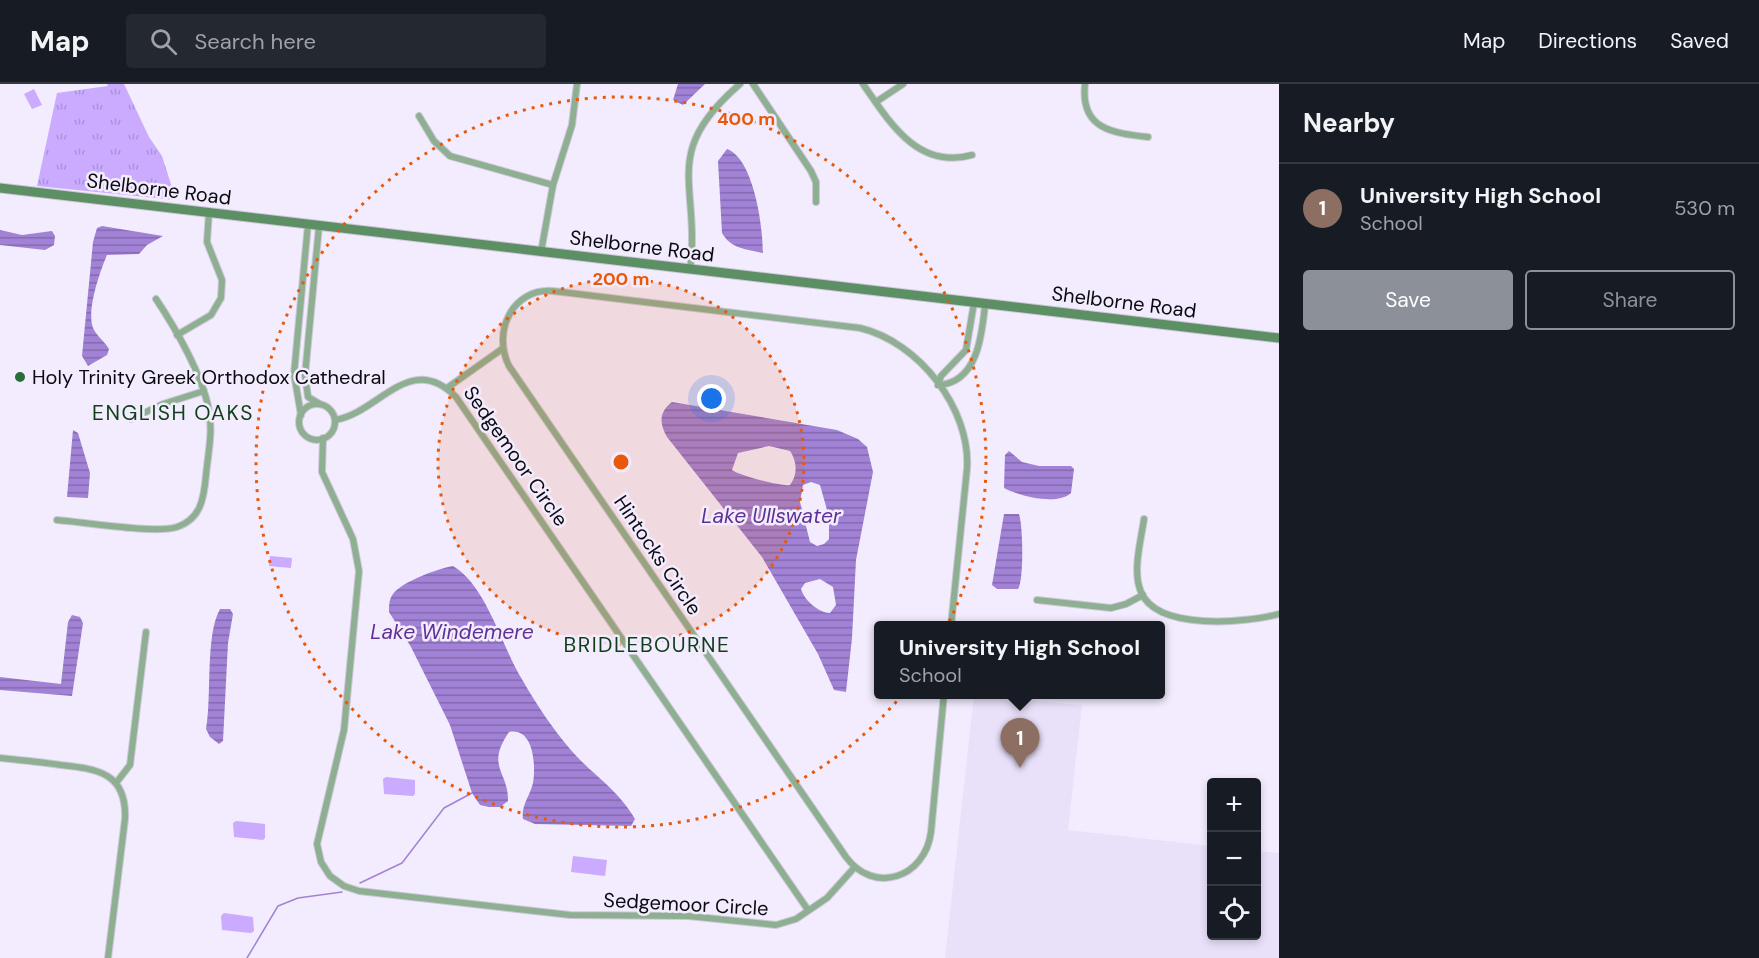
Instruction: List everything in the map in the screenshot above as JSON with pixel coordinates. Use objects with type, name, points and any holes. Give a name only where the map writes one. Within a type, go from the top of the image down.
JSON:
[{"type":"street","points":[[541,252],[553,185],[572,125],[577,84]]},
{"type":"street","points":[[690,270],[693,236],[687,182],[690,152],[706,118],[740,84]]},
{"type":"street","points":[[753,84],[811,171],[816,182],[816,202]]},
{"type":"street","points":[[863,84],[896,131],[921,150],[950,158],[972,154]]},
{"type":"street","points":[[876,102],[903,84]]},
{"type":"street","points":[[1084,84],[1085,105],[1098,125],[1116,133],[1148,137]]},
{"type":"street","points":[[419,116],[430,137],[450,156],[553,185]]},
{"type":"street","name":"Shelborne Road","points":[[0,188],[1279,339]]},
{"type":"street","points":[[177,334],[211,315],[220,298],[222,280],[207,242],[208,212]]},
{"type":"street","points":[[308,224],[294,374],[301,415],[300,424],[303,432],[310,438],[323,438],[333,429],[335,420],[328,408],[308,397],[305,375],[319,226]]},
{"type":"street","points":[[447,388],[502,349],[505,322],[514,308],[535,293],[553,291],[868,330],[902,346],[938,385],[960,419],[967,451],[951,621]]},
{"type":"street","points":[[57,520],[166,529],[189,520],[200,509],[204,495],[210,430],[204,391],[177,334],[156,299]]},
{"type":"street","points":[[938,385],[941,376],[966,350],[971,335],[974,303]]},
{"type":"street","points":[[938,385],[948,385],[963,373],[977,354],[985,305]]},
{"type":"street","name":"Hintocks Circle","points":[[502,349],[516,375],[854,868]]},
{"type":"street","name":"Sedgemoor Circle","points":[[323,438],[322,472],[353,539],[359,571],[344,730],[317,838],[318,855],[330,876],[344,886],[359,891],[570,915],[688,916],[776,925],[796,919],[808,910],[460,401],[447,388],[428,381],[406,382],[350,416],[335,420]]},
{"type":"street","points":[[131,419],[162,404],[204,391]]},
{"type":"street","points":[[301,415],[307,408],[320,404]]},
{"type":"street","points":[[1144,519],[1137,576],[1143,595],[1154,608],[1172,616],[1235,622],[1279,614]]},
{"type":"street","points":[[1037,600],[1111,608],[1122,606],[1143,595]]},
{"type":"street","points":[[116,783],[130,765],[146,632]]},
{"type":"street","points":[[808,910],[831,894],[854,868],[872,876],[894,877],[911,869],[926,851],[931,832],[944,699]]},
{"type":"street","points":[[0,758],[93,769],[116,783],[124,800],[125,812],[108,958]]},
{"type":"shaded area","points":[[974,699],[1017,699],[1082,705],[1068,830],[1207,846],[1207,940],[1261,940],[1261,851],[1279,853],[1279,958],[945,958]]},
{"type":"green space","points":[[107,84],[124,84],[149,137],[162,156],[176,200],[37,186],[57,93],[108,86]]},
{"type":"green space","points":[[34,89],[42,105],[32,109],[24,94]]},
{"type":"green space","points":[[270,556],[292,558],[291,568],[269,566]]},
{"type":"green space","points":[[386,777],[415,780],[415,794],[413,796],[384,794],[383,779]]},
{"type":"green space","points":[[236,821],[265,824],[265,838],[263,840],[234,837],[233,823]]},
{"type":"green space","points":[[573,856],[607,860],[605,876],[571,872]]},
{"type":"green space","points":[[224,913],[253,917],[254,931],[251,933],[222,930],[221,916]]},
{"type":"water","points":[[678,84],[705,84],[683,105],[673,100]]},
{"type":"water","points":[[727,149],[736,155],[750,179],[759,211],[763,253],[734,245],[722,233],[718,161]]},
{"type":"water","points":[[102,226],[163,236],[147,245],[139,254],[107,255],[94,292],[91,314],[94,330],[109,349],[107,355],[88,366],[82,356],[93,242],[97,228]]},
{"type":"water","points":[[0,230],[22,235],[52,231],[55,236],[54,245],[45,250],[0,245]]},
{"type":"water","name":"Lake Ullswater","points":[[672,402],[837,430],[858,439],[867,447],[873,472],[856,560],[852,638],[846,692],[834,690],[818,654],[762,557],[667,437],[662,418]],"holes":[[[769,446],[790,451],[795,464],[793,481],[790,485],[760,480],[732,470],[738,453]],[[811,482],[820,485],[829,517],[829,539],[824,544],[817,546],[810,542],[800,502],[803,485]],[[820,579],[833,587],[836,605],[830,613],[821,611],[809,601],[801,589],[805,583]]]},
{"type":"water","points":[[73,430],[78,433],[90,473],[88,498],[67,497]]},
{"type":"water","points":[[1009,451],[1022,462],[1039,466],[1071,466],[1074,469],[1071,493],[1065,497],[1048,499],[1028,497],[1004,488],[1005,455]]},
{"type":"water","points":[[1004,514],[1019,514],[1022,564],[1018,589],[997,589],[992,585]]},
{"type":"water","name":"Lake Windemere","points":[[453,566],[465,575],[485,602],[515,667],[545,716],[570,749],[628,808],[635,819],[631,826],[535,824],[523,819],[524,805],[533,783],[534,767],[532,749],[524,735],[517,732],[509,732],[499,753],[498,762],[508,801],[500,807],[480,805],[472,793],[450,725],[411,647],[389,612],[391,598],[397,589],[421,576]]},
{"type":"water","points":[[220,609],[230,609],[233,614],[228,643],[223,741],[219,744],[210,737],[206,729],[212,634]]},
{"type":"water","points":[[72,615],[80,617],[83,623],[72,696],[0,690],[0,677],[61,684],[68,622]]},
{"type":"waterway","points":[[360,883],[402,863],[444,808],[472,793]]},
{"type":"waterway","points":[[247,958],[278,906],[298,898],[342,892]]},
{"type":"place","name":"Holy Trinity Greek Orthodox Cathedral","points":[[20,377]]},
{"type":"place","name":"University High School","points":[[1020,768]]},
{"type":"district","name":"ENGLISH OAKS","points":[[173,413]]},
{"type":"district","name":"BRIDLEBOURNE","points":[[647,645]]}]
